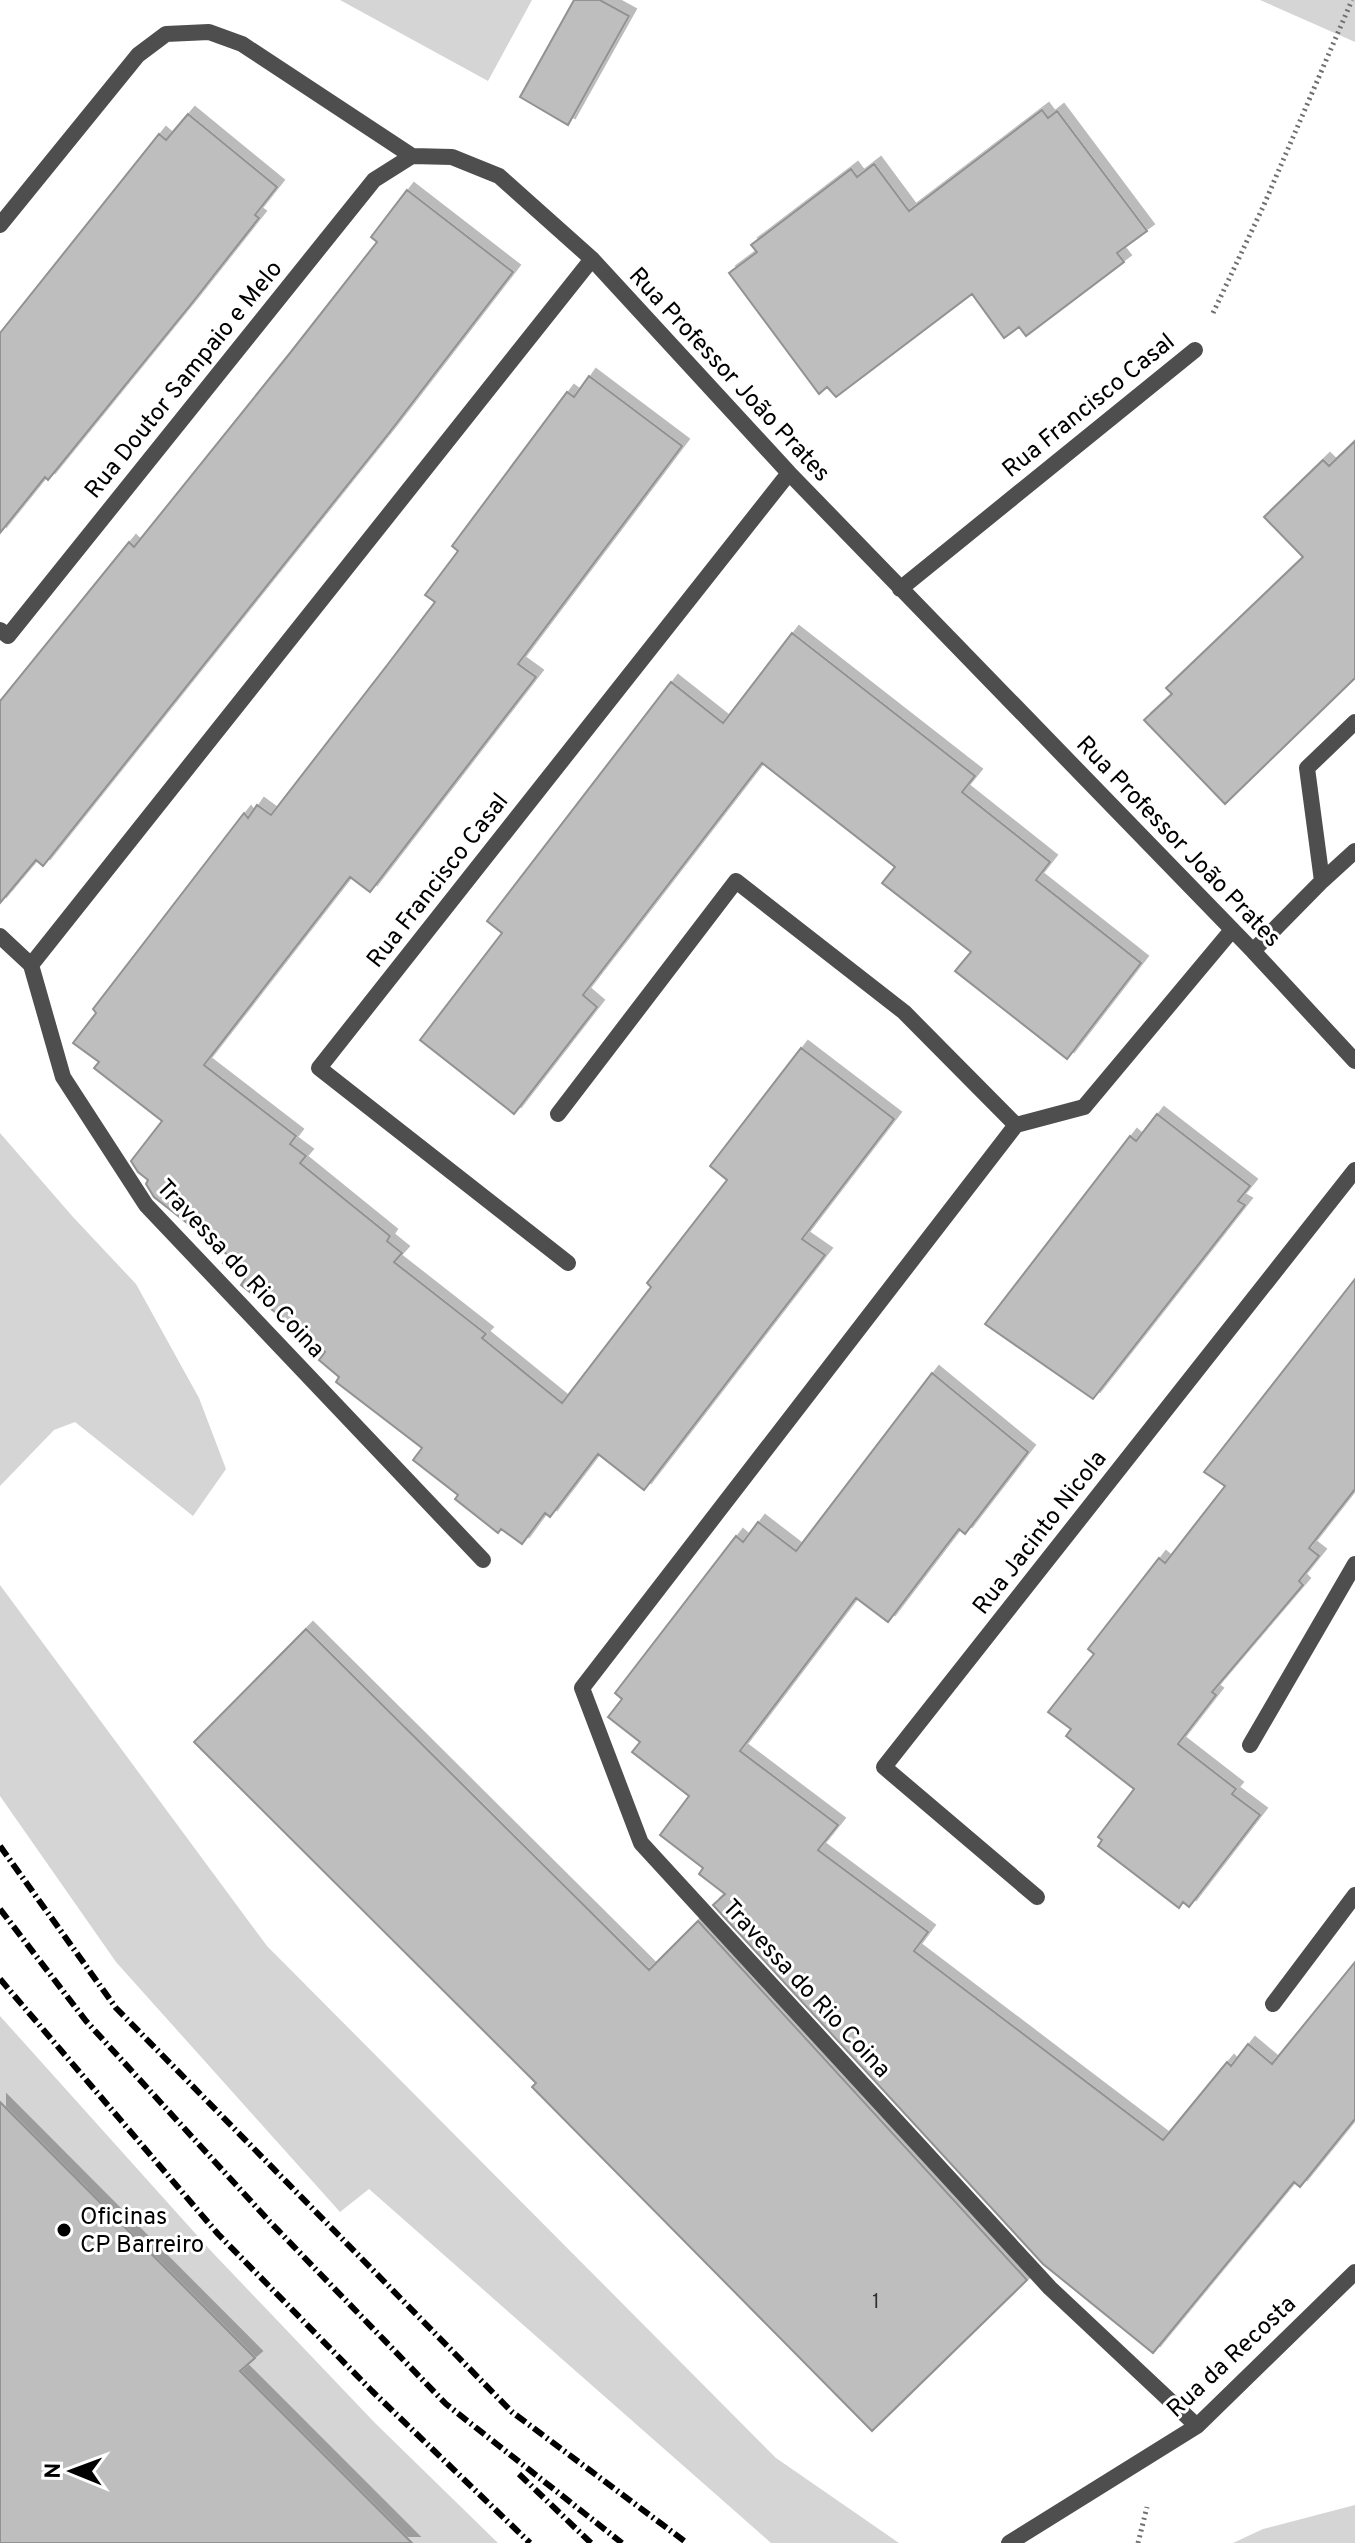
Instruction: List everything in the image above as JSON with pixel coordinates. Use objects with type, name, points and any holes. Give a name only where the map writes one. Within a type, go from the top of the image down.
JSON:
[{"type":"street","points":[[0,225],[138,55],[166,34],[209,32],[242,44],[412,156]]},
{"type":"street","name":"Rua Professor João Prates","points":[[412,156],[452,157],[499,176],[592,259],[789,473],[1253,951],[1355,1061]]},
{"type":"street","name":"Rua Doutor Sampaio e Melo","points":[[0,630],[8,636],[374,180],[412,156]]},
{"type":"street","points":[[0,936],[31,965],[592,259]]},
{"type":"street","name":"Rua Francisco Casal","points":[[900,589],[1195,350]]},
{"type":"street","name":"Rua Francisco Casal","points":[[568,1263],[319,1068],[789,473]]},
{"type":"street","points":[[1322,881],[1307,768],[1355,722]]},
{"type":"street","points":[[1253,951],[1355,851]]},
{"type":"street","points":[[558,1114],[736,881],[904,1012],[1016,1125],[1084,1107],[1232,930]]},
{"type":"street","name":"Travessa do Rio Coina","points":[[31,965],[63,1077],[146,1205],[483,1560]]},
{"type":"street","name":"Travessa do Rio Coina","points":[[1016,1125],[582,1688],[641,1843],[1050,2288],[1197,2426]]},
{"type":"street","name":"Rua Jacinto Nicola","points":[[1037,1897],[884,1767],[1355,1170]]},
{"type":"street","points":[[1250,1745],[1355,1564]]},
{"type":"street","points":[[1273,2004],[1355,1895]]},
{"type":"street","name":"Rua da Recosta","points":[[1009,2543],[1197,2426],[1355,2272]]},
{"type":"path","name":"Rua Francisco Casal","points":[[1195,350],[1263,207],[1352,0]]},
{"type":"shaded area","points":[[340,0],[532,0],[488,81]]},
{"type":"shaded area","points":[[1260,0],[1355,0],[1355,42]]},
{"type":"shaded area","points":[[0,1133],[136,1284],[199,1398],[226,1469],[193,1516],[75,1422],[54,1430],[0,1486]]},
{"type":"shaded area","points":[[0,1585],[267,1946],[776,2458],[899,2543],[771,2543],[369,2189],[340,2212],[116,1962],[0,1796]]},
{"type":"shaded area","points":[[0,2016],[212,2252],[375,2423],[498,2543],[412,2543],[240,2371],[255,2358],[0,2102]]},
{"type":"shaded area","points":[[1355,2505],[1355,2543],[1233,2543],[1263,2529]]},
{"type":"building","points":[[574,0],[600,0],[629,16],[568,125],[520,97]]},
{"type":"building","points":[[1042,110],[1048,118],[1057,111],[1147,231],[1117,253],[1124,262],[1026,336],[1019,327],[1004,338],[972,294],[836,397],[827,387],[819,394],[729,273],[757,252],[751,245],[851,169],[857,177],[874,164],[909,211]]},
{"type":"building","points":[[188,114],[277,187],[255,215],[259,218],[192,303],[48,480],[45,477],[0,533],[0,333],[159,134],[166,140]]},
{"type":"building","points":[[407,190],[513,272],[389,433],[43,866],[36,860],[0,903],[0,701],[129,542],[134,547],[290,353],[377,242],[371,237]]},
{"type":"building","points":[[589,376],[682,446],[518,664],[536,677],[370,892],[350,877],[204,1065],[296,1136],[290,1144],[306,1156],[300,1163],[390,1236],[387,1241],[402,1253],[394,1262],[486,1334],[482,1338],[562,1403],[651,1287],[647,1283],[727,1180],[710,1166],[801,1048],[894,1119],[802,1239],[825,1255],[644,1490],[598,1454],[550,1517],[545,1513],[522,1544],[501,1529],[498,1533],[455,1499],[458,1495],[413,1460],[422,1448],[336,1382],[339,1377],[319,1360],[325,1352],[241,1285],[245,1279],[223,1263],[229,1256],[154,1197],[146,1184],[148,1180],[131,1161],[162,1121],[94,1068],[99,1062],[73,1043],[96,1013],[93,1009],[244,813],[248,818],[257,805],[271,815],[388,664],[435,602],[425,595],[458,551],[452,546],[567,392],[574,397]]},
{"type":"building","points":[[1355,441],[1355,678],[1225,804],[1144,720],[1172,694],[1166,688],[1303,557],[1264,517],[1323,460],[1329,466]]},
{"type":"building","points":[[792,633],[975,776],[962,792],[1050,862],[1036,880],[1141,963],[1067,1059],[955,971],[971,952],[882,883],[895,867],[762,763],[583,995],[597,1007],[514,1114],[420,1040],[502,933],[487,921],[671,682],[723,723]]},
{"type":"building","points":[[1157,1114],[1250,1186],[1238,1201],[1245,1205],[1093,1399],[985,1324],[1130,1136],[1136,1141]]},
{"type":"building","points":[[1355,1279],[1355,1489],[1309,1548],[1319,1556],[1299,1581],[1303,1585],[1212,1692],[1216,1695],[1178,1744],[1236,1789],[1232,1794],[1260,1815],[1189,1907],[1183,1902],[1179,1908],[1098,1846],[1102,1840],[1098,1837],[1134,1789],[1066,1736],[1071,1729],[1048,1712],[1094,1654],[1088,1649],[1159,1558],[1165,1563],[1225,1486],[1204,1472]]},
{"type":"building","points":[[932,1373],[1028,1452],[965,1534],[959,1529],[888,1622],[856,1598],[740,1751],[838,1825],[818,1850],[928,1932],[914,1951],[1163,2140],[1227,2062],[1231,2066],[1248,2044],[1272,2064],[1355,1962],[1355,2119],[1300,2187],[1294,2182],[1153,2353],[1043,2264],[713,1905],[725,1894],[699,1874],[703,1868],[660,1835],[689,1796],[632,1752],[640,1742],[608,1717],[622,1699],[615,1693],[736,1536],[743,1542],[758,1522],[796,1551]]},
{"type":"building","points":[[306,1629],[649,1970],[698,1921],[1027,2280],[872,2431],[532,2087],[536,2083],[194,1742]]},
{"type":"building","name":"Oficinas CP Barreiro","points":[[0,2102],[255,2358],[240,2371],[412,2543],[0,2543]]},
{"type":"railway","points":[[0,1846],[116,2008],[512,2412],[687,2543]]},
{"type":"railway","points":[[0,1909],[86,2021],[270,2222],[446,2404],[622,2543]]},
{"type":"railway","points":[[0,1979],[218,2234],[372,2391],[530,2543]]},
{"type":"railway","points":[[519,2474],[591,2543]]},
{"type":"place","name":"Oficinas CP Barreiro","points":[[64,2230]]}]
